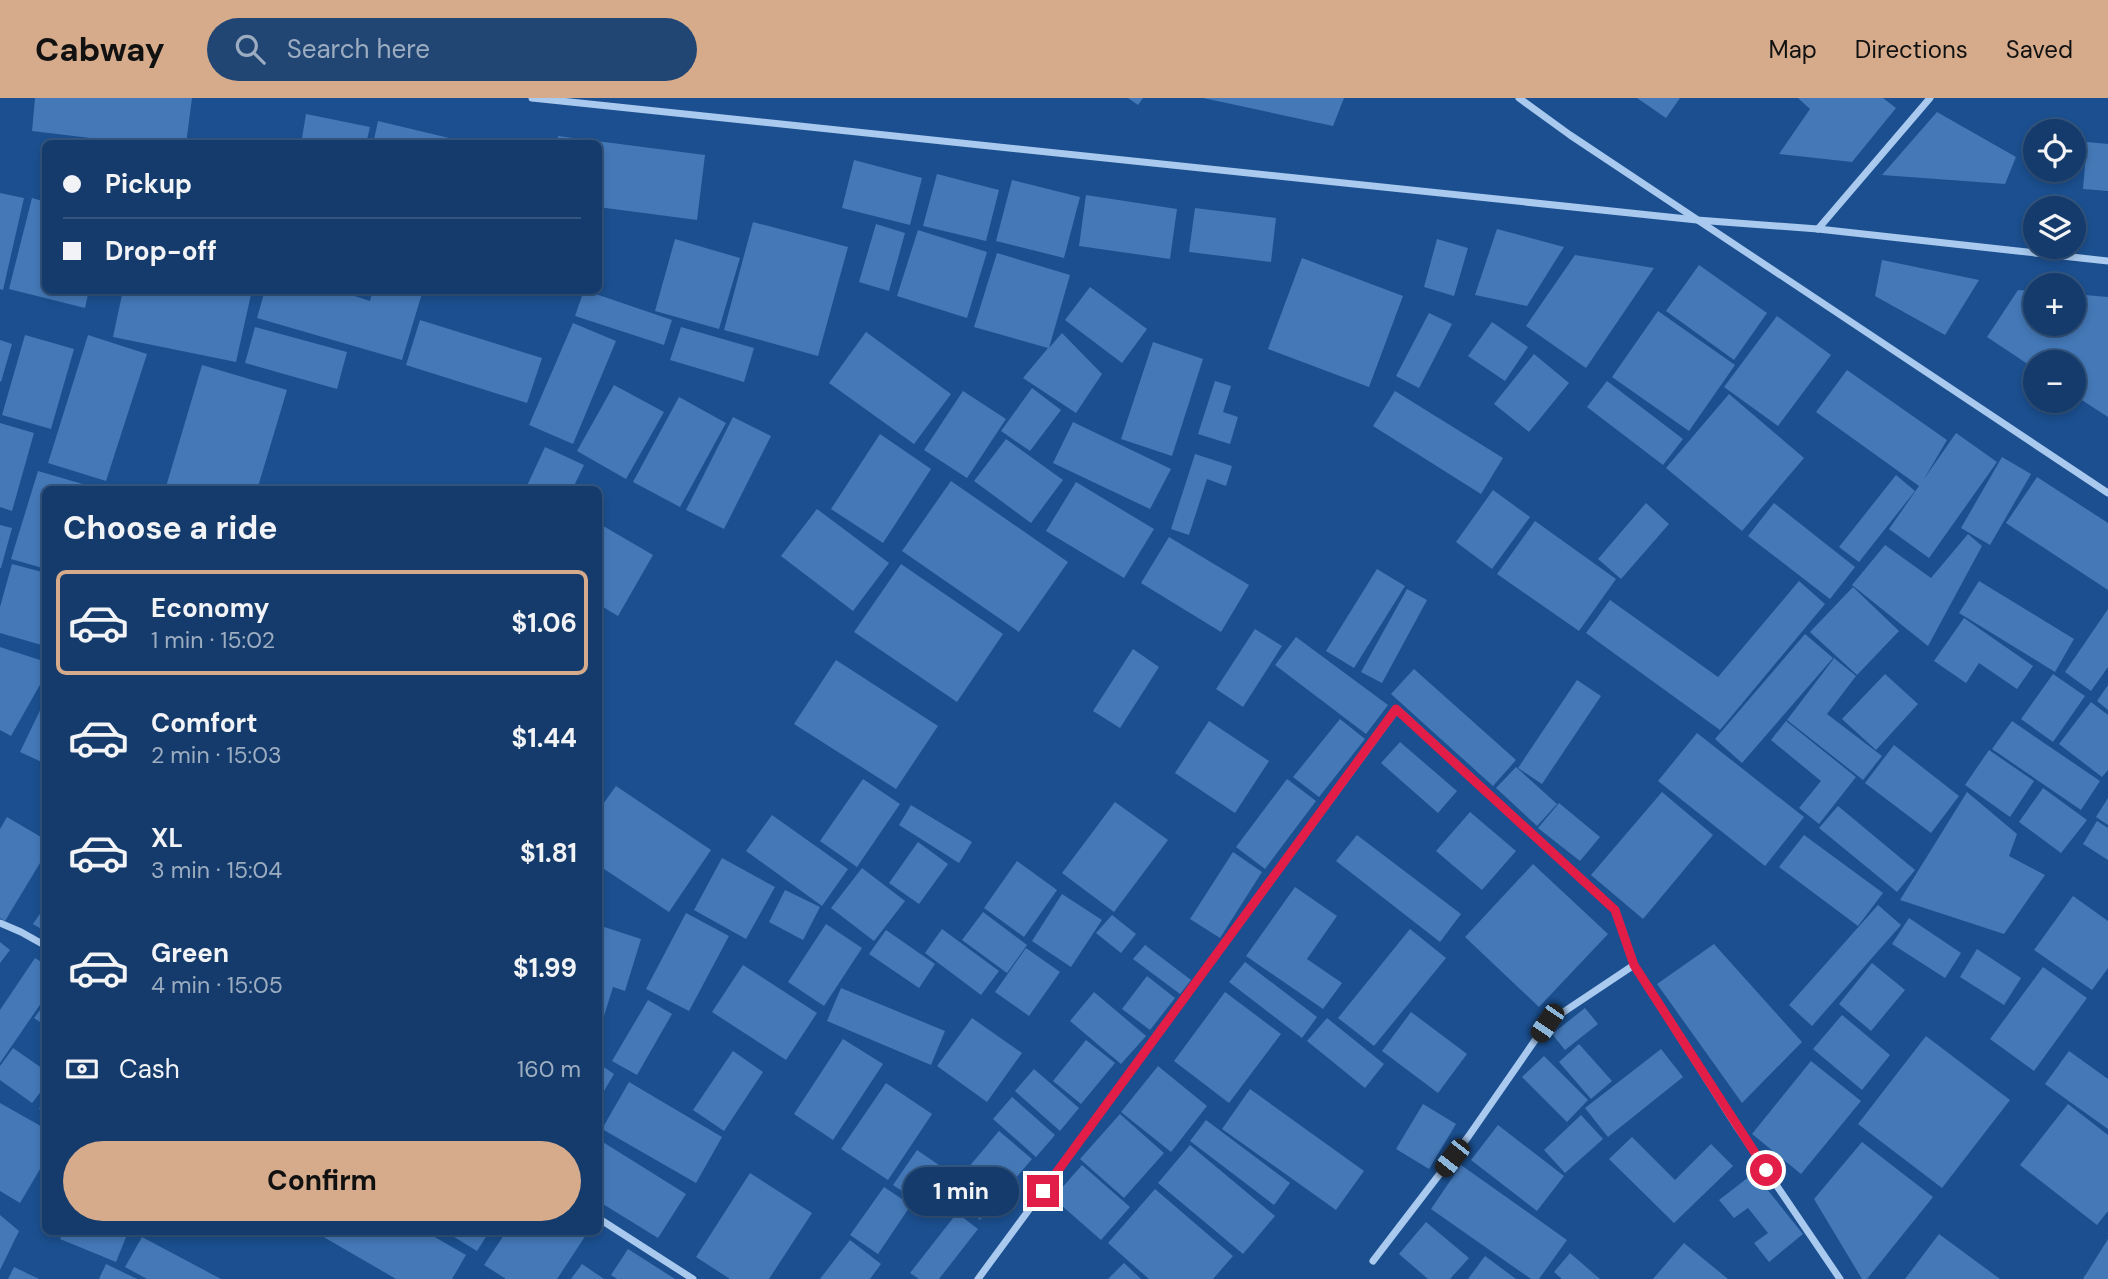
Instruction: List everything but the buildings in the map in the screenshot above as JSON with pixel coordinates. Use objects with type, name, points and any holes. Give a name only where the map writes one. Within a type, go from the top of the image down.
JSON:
[{"type":"street","points":[[532,98],[2108,261]]},
{"type":"street","points":[[1519,98],[1570,135],[2108,493]]},
{"type":"street","points":[[1818,229],[1930,98]]},
{"type":"street","points":[[978,1279],[1396,709],[1615,910],[1634,965],[1737,1127],[1840,1279]]},
{"type":"street","points":[[0,923],[42,944]]},
{"type":"street","points":[[1373,1261],[1468,1138],[1547,1023],[1634,965]]},
{"type":"street","points":[[602,1222],[693,1279]]},
{"type":"route","points":[[1043,1191],[1396,709],[1615,910],[1634,965],[1766,1170]]}]
